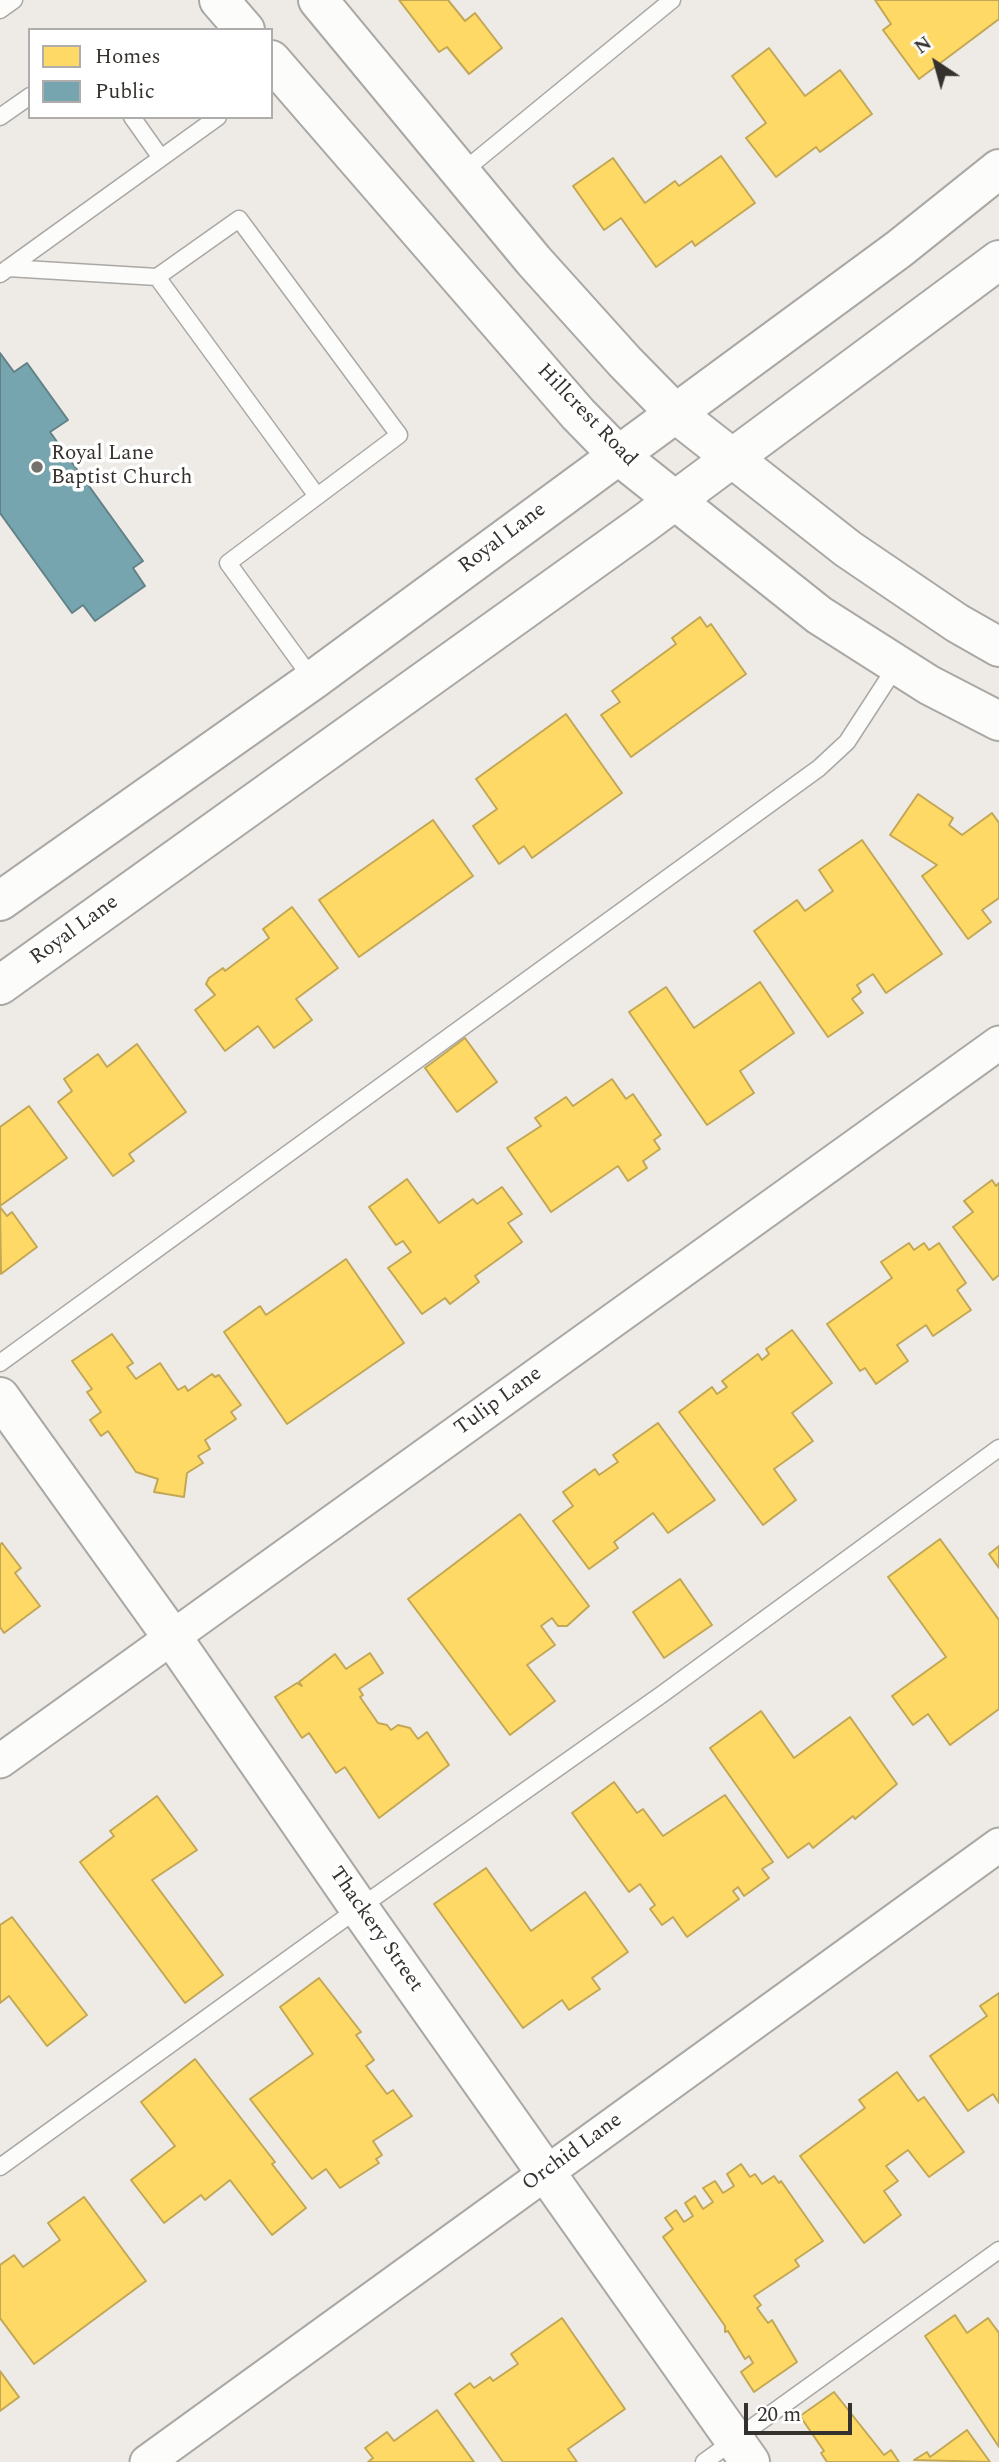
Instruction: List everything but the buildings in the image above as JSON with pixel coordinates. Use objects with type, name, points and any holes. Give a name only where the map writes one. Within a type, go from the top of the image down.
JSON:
[{"type":"main road","points":[[219,0],[243,28]]},
{"type":"main road","points":[[318,0],[534,261],[675,413],[848,549],[957,623],[999,647]]},
{"type":"main road","name":"Hillcrest Road","points":[[275,70],[578,414],[618,454],[819,615],[929,685],[999,721]]},
{"type":"main road","name":"Royal Lane","points":[[0,901],[313,681],[899,249],[999,169]]},
{"type":"main road","name":"Royal Lane","points":[[0,985],[733,459],[999,260]]},
{"type":"main road","name":"Thackery Street","points":[[0,1398],[172,1637],[359,1908],[743,2451]]},
{"type":"street","name":"Tulip Lane","points":[[0,1762],[999,1043]]},
{"type":"street","name":"Orchid Lane","points":[[147,2462],[999,1845]]},
{"type":"lane","points":[[0,10],[14,0]]},
{"type":"lane","points":[[461,173],[672,0]]},
{"type":"lane","points":[[0,117],[28,97]]},
{"type":"lane","points":[[133,119],[161,158]]},
{"type":"lane","points":[[4,271],[215,119]]},
{"type":"lane","points":[[4,271],[157,277],[239,219],[399,435],[228,563],[313,681]]},
{"type":"lane","points":[[157,277],[317,496]]},
{"type":"lane","points":[[0,1363],[819,768],[847,742],[898,665]]},
{"type":"lane","points":[[0,2167],[359,1908],[661,1695],[999,1448]]},
{"type":"lane","points":[[704,2462],[743,2451],[999,2250]]},
{"type":"place","name":"Royal Lane Baptist Church","points":[[37,467]]}]
